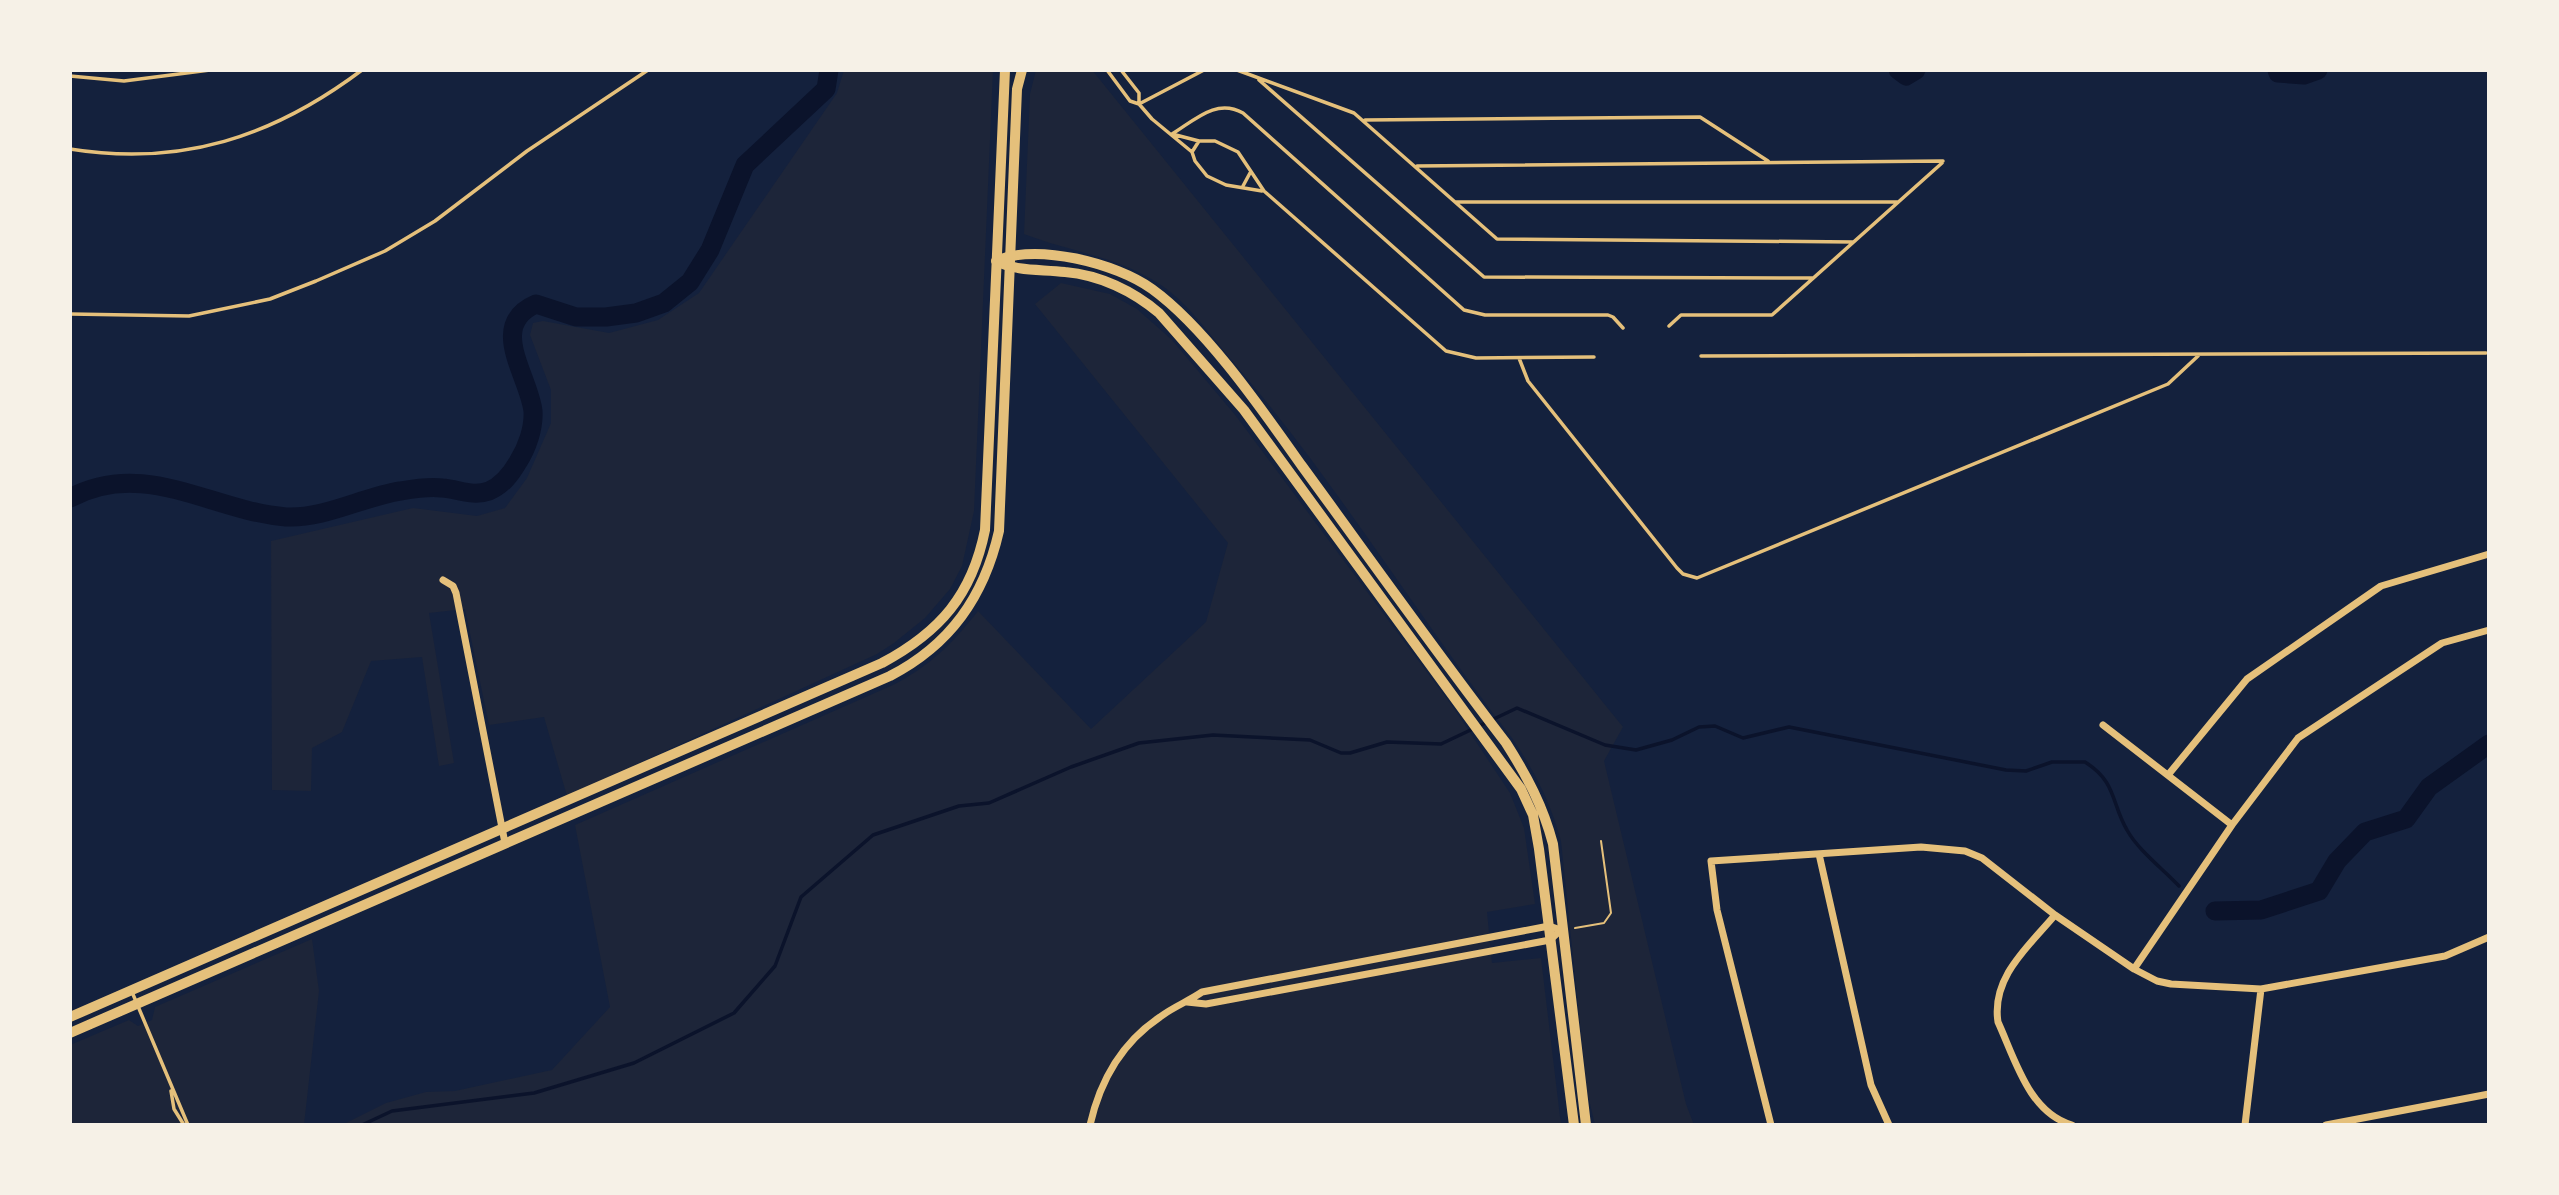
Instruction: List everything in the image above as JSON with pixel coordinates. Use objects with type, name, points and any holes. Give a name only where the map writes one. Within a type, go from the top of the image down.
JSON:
[{"type":"highway","points":[[70,1017],[882,663],[919,640],[946,615],[974,572],[985,530],[1004,70]]},
{"type":"highway","points":[[70,1033],[890,677],[929,652],[957,625],[986,578],[999,531],[1017,89],[1022,70]]},
{"type":"main road","points":[[996,261],[1011,254],[1069,258],[1102,265],[1136,279],[1168,302],[1256,401],[1506,743],[1531,782],[1544,811],[1553,844],[1586,1125]]},
{"type":"main road","points":[[996,261],[1011,268],[1067,272],[1098,279],[1136,296],[1159,313],[1244,410],[1521,789],[1532,815],[1574,1125]]},
{"type":"street","points":[[2168,775],[2247,679],[2381,586],[2489,554]]},
{"type":"street","points":[[443,580],[453,586],[456,593],[505,843]]},
{"type":"street","points":[[2134,969],[2284,754],[2315,724],[2442,643],[2489,630]]},
{"type":"street","points":[[2103,725],[2232,825]]},
{"type":"street","points":[[1771,1125],[1717,910],[1711,861],[1921,847],[1965,851],[1982,858],[2055,915],[2134,969],[2157,981],[2171,984],[2261,989],[2445,956],[2489,937]]},
{"type":"street","points":[[1819,854],[1871,1085],[1889,1125]]},
{"type":"street","points":[[2055,915],[2006,973],[1996,1009],[1998,1022],[2032,1094],[2044,1111],[2073,1125]]},
{"type":"street","points":[[1090,1125],[1097,1093],[1114,1063],[1134,1037],[1160,1016],[1202,992],[1549,926],[1561,930],[1550,940],[1206,1004],[1187,1002]]},
{"type":"street","points":[[2245,1125],[2261,989]]},
{"type":"street","points":[[2326,1125],[2489,1094]]},
{"type":"lane","points":[[70,76],[124,81],[210,70]]},
{"type":"lane","points":[[70,149],[136,155],[213,146],[267,128],[341,86],[362,70]]},
{"type":"lane","points":[[70,314],[189,316],[270,299],[316,281],[385,251],[435,221],[527,152],[648,70]]},
{"type":"lane","points":[[1107,70],[1130,101],[1139,104],[1152,119],[1192,152],[1195,161],[1207,176],[1226,185],[1264,191]]},
{"type":"lane","points":[[1121,70],[1139,93],[1139,104]]},
{"type":"lane","points":[[1139,104],[1204,70]]},
{"type":"lane","points":[[1237,70],[1344,108],[1363,120],[1491,235],[1503,240],[1853,243]]},
{"type":"lane","points":[[1258,78],[1485,277],[1812,278]]},
{"type":"lane","points":[[1172,134],[1207,112],[1219,107],[1231,107],[1243,113],[1464,310],[1485,315],[1608,315],[1623,328]]},
{"type":"lane","points":[[1363,120],[1700,117],[1769,162]]},
{"type":"lane","points":[[1172,134],[1199,141],[1215,141],[1243,157],[1264,191],[1446,351],[1476,358],[1594,357]]},
{"type":"lane","points":[[1192,152],[1199,141]]},
{"type":"lane","points":[[1416,166],[1943,161],[1772,315],[1681,315],[1669,326]]},
{"type":"lane","points":[[1243,186],[1250,177],[1250,171]]},
{"type":"lane","points":[[1455,202],[1898,202]]},
{"type":"lane","points":[[1701,356],[2486,353]]},
{"type":"lane","points":[[1518,358],[1528,382],[1674,565],[1683,574],[1697,578],[2168,384],[2198,356]]},
{"type":"lane","points":[[132,990],[171,1089],[182,1105],[186,1125]]},
{"type":"lane","points":[[171,1089],[174,1109],[186,1125]]},
{"type":"path","points":[[1561,930],[1604,923],[1611,913],[1601,841]]},
{"type":"shaded area","points":[[844,70],[993,70],[974,511],[962,566],[950,589],[925,618],[877,654],[567,796],[544,717],[489,725],[465,609],[429,613],[454,763],[439,766],[422,657],[371,661],[342,732],[312,748],[311,791],[272,790],[271,541],[413,508],[477,516],[505,508],[527,478],[551,423],[551,390],[530,335],[533,323],[543,321],[609,333],[658,320],[699,293],[837,93]]},
{"type":"shaded area","points":[[1036,70],[1092,70],[1623,727],[1604,761],[1686,1104],[1694,1125],[1595,1125],[1587,1091],[1561,841],[1547,800],[1512,738],[1307,454],[1197,318],[1165,288],[1122,265],[1024,234],[1030,94]]},
{"type":"shaded area","points":[[1061,283],[1110,294],[1137,309],[1172,340],[1236,416],[1453,707],[1510,793],[1524,828],[1535,904],[1487,912],[1492,963],[1541,958],[1561,1125],[342,1125],[386,1103],[426,1092],[455,1091],[552,1070],[610,1007],[575,825],[893,685],[940,653],[978,611],[1091,729],[1206,622],[1228,543],[1035,304]]},
{"type":"shaded area","points":[[312,939],[319,991],[304,1125],[70,1125],[70,1045],[129,1020],[138,1026],[152,1020],[155,1007]]},
{"type":"waterway","points":[[70,498],[98,487],[125,483],[152,485],[258,513],[300,517],[410,489],[437,487],[471,493],[494,489],[506,479],[518,462],[527,444],[532,424],[530,397],[512,338],[514,325],[522,313],[536,304],[576,317],[606,317],[636,313],[664,303],[690,282],[710,250],[745,165],[826,89],[829,70]]},
{"type":"waterway","points":[[1898,70],[1906,76],[1916,70]]},
{"type":"waterway","points":[[2277,70],[2278,73],[2304,75],[2318,70]]},
{"type":"waterway","points":[[362,1125],[392,1111],[534,1093],[634,1063],[734,1013],[775,966],[801,897],[873,835],[959,806],[989,803],[1071,767],[1139,743],[1213,735],[1310,740],[1341,753],[1350,753],[1387,742],[1441,744],[1517,708],[1605,745],[1636,750],[1672,740],[1699,727],[1715,726],[1743,738],[1789,727],[2006,770],[2026,771],[2052,762],[2085,762],[2103,777],[2132,837],[2179,886]]},
{"type":"waterway","points":[[2215,911],[2261,910],[2319,891],[2337,861],[2365,832],[2406,819],[2429,787],[2489,744]]}]
